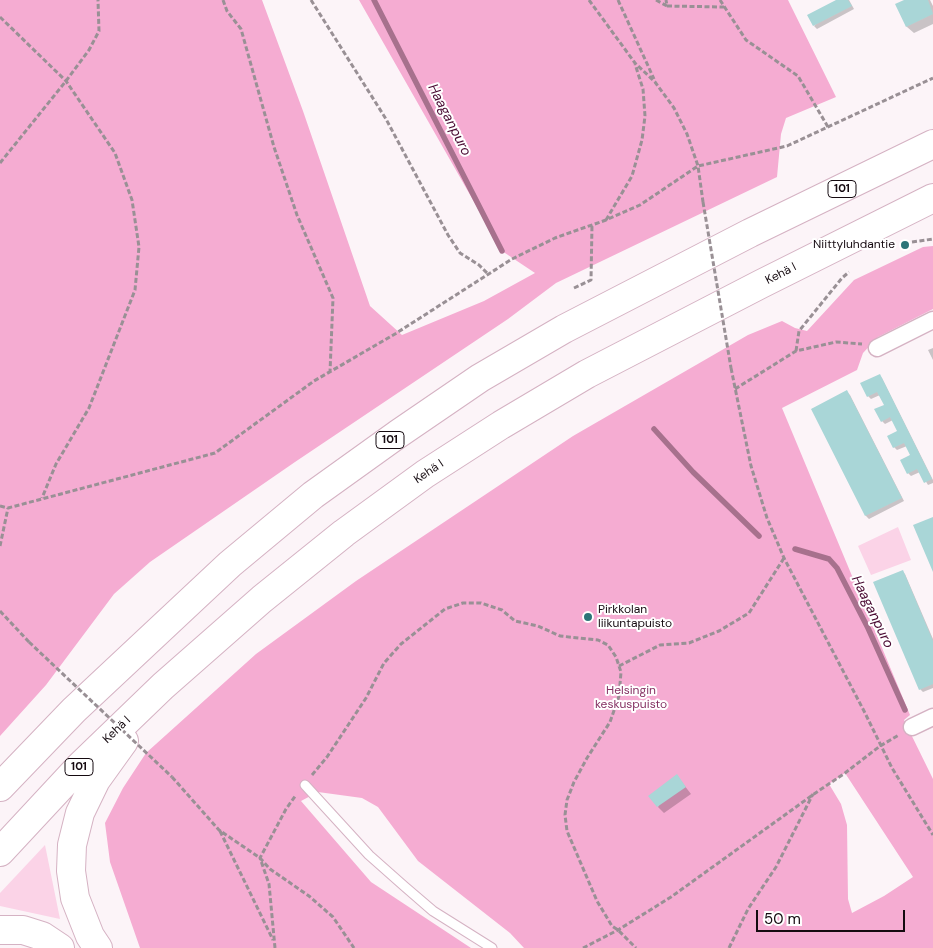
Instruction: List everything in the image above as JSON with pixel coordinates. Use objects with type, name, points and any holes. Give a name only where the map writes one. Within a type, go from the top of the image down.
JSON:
[{"type":"highway","name":"101","points":[[0,787],[74,710],[230,564],[313,495],[398,434],[480,378],[564,329],[750,233],[933,144]]},
{"type":"highway","name":"Kehä I","points":[[0,852],[80,766],[163,686],[262,599],[344,533],[425,474],[501,425],[587,374],[760,284],[933,198]]},
{"type":"highway","points":[[98,948],[90,936],[75,898],[72,845],[80,813],[96,780],[163,686]]},
{"type":"highway","points":[[0,768],[74,710]]},
{"type":"highway","points":[[0,930],[23,930],[42,936],[60,948]]},
{"type":"street","points":[[877,348],[933,320]]},
{"type":"street","points":[[912,727],[933,716]]},
{"type":"lane","points":[[305,785],[369,855],[411,893],[433,911],[492,948]]},
{"type":"path","points":[[0,162],[89,50],[99,31],[98,0]]},
{"type":"path","points":[[223,0],[227,11],[241,29],[274,148],[297,215],[333,298],[330,372]]},
{"type":"path","points":[[311,0],[386,119],[448,235],[460,253],[480,265],[488,274]]},
{"type":"path","points":[[589,0],[635,63],[655,82],[674,108],[687,134],[698,166],[731,368],[751,466],[767,518],[784,558],[864,711],[880,746],[933,835]]},
{"type":"path","points":[[618,0],[655,82]]},
{"type":"path","points":[[656,0],[667,6],[724,7]]},
{"type":"path","points":[[666,0],[667,6]]},
{"type":"path","points":[[720,0],[746,40],[798,76],[828,127]]},
{"type":"path","points":[[0,18],[66,81],[115,153],[132,200],[139,247],[134,290],[89,408],[56,464],[42,498]]},
{"type":"path","points":[[606,220],[632,176],[642,140],[645,116],[643,89],[635,63]]},
{"type":"path","points":[[0,506],[8,508],[215,453],[314,381],[395,334],[512,259],[555,238],[606,220],[640,205],[698,166],[787,146],[933,78]]},
{"type":"path","points":[[574,288],[591,280],[592,224]]},
{"type":"path","points":[[912,242],[933,239]]},
{"type":"path","points":[[796,351],[798,331],[849,272]]},
{"type":"path","points":[[735,389],[796,351],[836,342],[856,343],[877,348]]},
{"type":"path","points":[[0,546],[8,508]]},
{"type":"path","points":[[619,666],[660,645],[690,643],[719,631],[749,613],[784,558]]},
{"type":"path","points":[[275,948],[269,884],[260,858],[286,809],[327,757],[366,698],[384,663],[395,650],[445,609],[463,602],[481,603],[502,610],[515,621],[538,626],[560,636],[598,640],[608,645],[616,657],[621,672],[619,696],[610,722],[574,782],[567,800],[565,815],[567,831],[597,900],[612,926],[636,948]]},
{"type":"path","points":[[0,611],[29,642],[172,777],[219,830],[260,858],[270,869],[310,896],[333,917],[354,948]]},
{"type":"path","points":[[583,948],[618,930],[670,898],[880,746],[912,727]]},
{"type":"path","points":[[729,948],[748,909],[776,867],[814,794]]},
{"type":"path","points":[[219,830],[274,942]]},
{"type":"shaded area","points":[[898,527],[911,560],[871,575],[858,546]]},
{"type":"shaded area","points":[[45,845],[60,919],[0,906],[0,893]]},
{"type":"green space","points":[[0,0],[262,0],[303,111],[370,306],[402,335],[484,301],[535,273],[502,251],[359,0],[788,0],[836,97],[786,118],[781,134],[777,177],[556,283],[508,319],[150,562],[114,594],[46,685],[0,736]]},
{"type":"green space","name":"Pirkkolan liikuntapuisto","points":[[933,246],[933,309],[878,337],[863,353],[857,370],[782,408],[910,715],[904,720],[933,779],[933,948],[524,948],[510,933],[418,861],[378,807],[362,798],[318,792],[301,801],[371,882],[471,948],[140,948],[110,862],[105,823],[123,788],[146,753],[256,654],[356,581],[573,436],[748,335],[782,321],[795,328],[807,331],[854,280],[923,247]],"holes":[[[845,773],[913,877],[884,896],[852,913],[848,899],[847,825],[841,804],[829,784]]]},
{"type":"building","points":[[836,0],[848,0],[852,6],[813,26],[807,15]]},
{"type":"building","points":[[904,0],[928,0],[933,14],[906,27],[895,4]]},
{"type":"building","points":[[880,374],[932,479],[924,483],[917,469],[907,474],[900,460],[910,455],[904,443],[893,448],[887,436],[897,431],[890,417],[881,422],[874,409],[884,405],[877,392],[867,397],[860,383]]},
{"type":"building","points":[[847,390],[902,498],[865,516],[811,409]]},
{"type":"building","points":[[933,517],[933,572],[913,525]]},
{"type":"building","points":[[903,570],[933,641],[933,684],[919,690],[873,582]]},
{"type":"building","points":[[677,774],[686,787],[657,807],[648,796]]},
{"type":"waterway","name":"Haaganpuro","points":[[374,0],[502,251]]},
{"type":"waterway","name":"Haaganpuro","points":[[654,429],[693,472],[759,536]]},
{"type":"waterway","name":"Haaganpuro","points":[[795,549],[829,559],[837,568],[868,628],[905,710]]},
{"type":"place","name":"Niittyluhdantie","points":[[905,245]]},
{"type":"place","name":"Pirkkolan liikuntapuisto","points":[[588,617]]},
{"type":"park label","name":"Helsingin keskuspuisto","points":[[631,698]]}]
